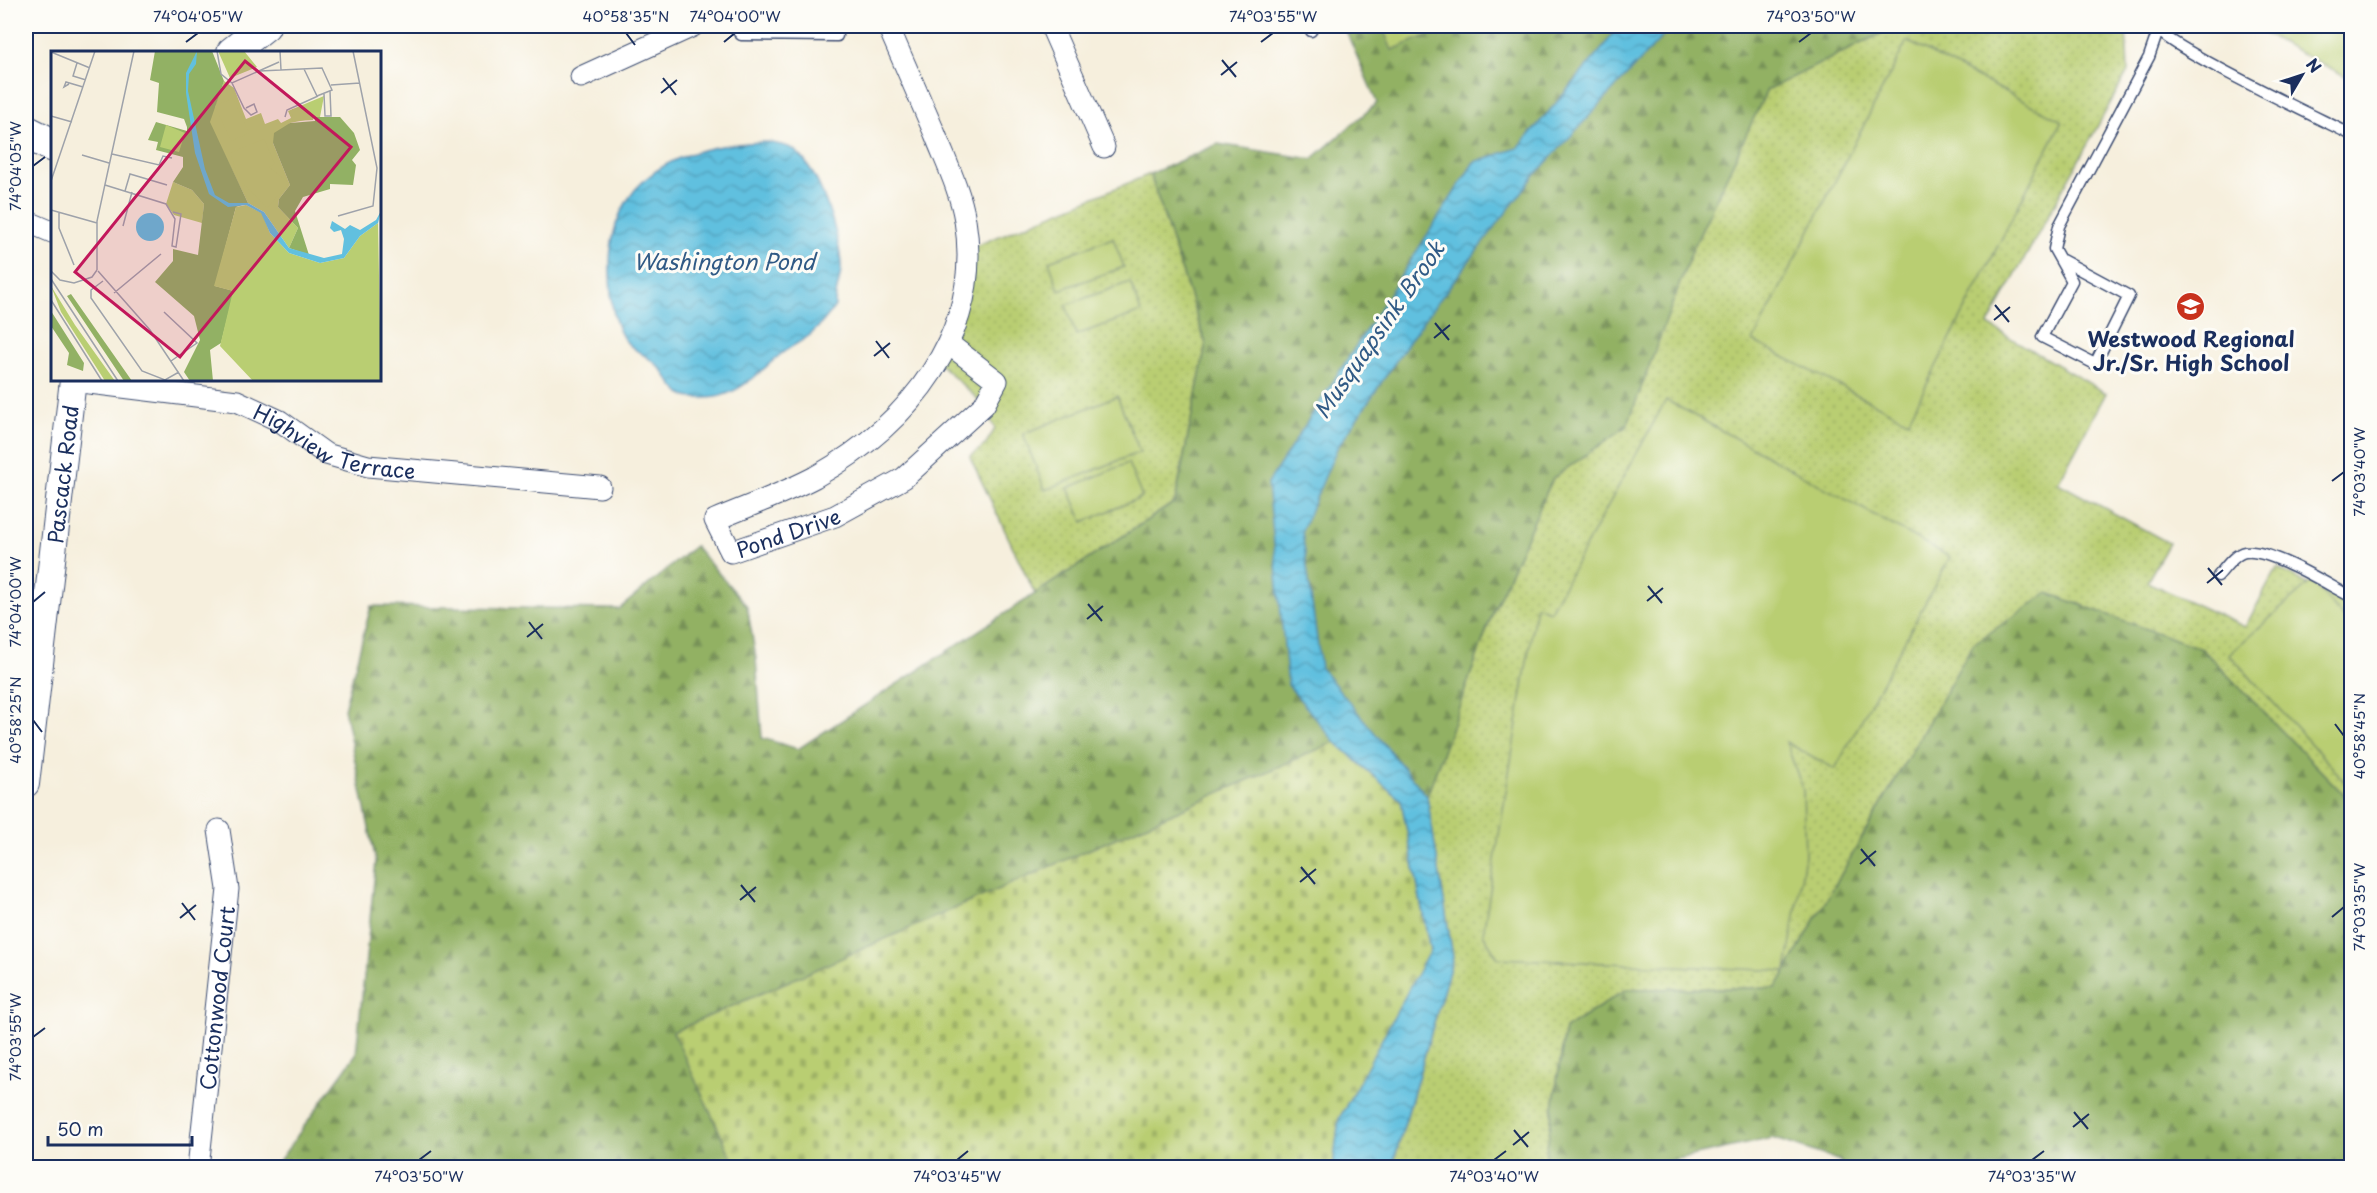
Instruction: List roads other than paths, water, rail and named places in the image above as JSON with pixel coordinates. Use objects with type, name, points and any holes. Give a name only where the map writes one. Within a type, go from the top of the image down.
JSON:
[{"type":"highway","points":[[26,132],[51,144]]},
{"type":"main road","points":[[233,51],[265,26]]},
{"type":"street","points":[[581,77],[693,26]]},
{"type":"street","name":"Pond Drive","points":[[888,26],[956,186],[965,219],[968,249],[967,279],[961,312],[950,344],[939,363],[915,395],[881,428],[850,454],[816,476],[780,494],[715,520],[731,552],[836,516],[904,478],[984,405],[997,381],[950,344]]},
{"type":"street","points":[[1051,26],[1104,147]]},
{"type":"street","points":[[26,221],[51,232]]},
{"type":"street","name":"Pascack Road","points":[[26,784],[73,381]]},
{"type":"street","name":"Highview Terrace","points":[[81,381],[237,401],[279,421],[326,454],[357,464],[600,487]]},
{"type":"street","name":"Cottonwood Court","points":[[198,1167],[228,889],[219,830]]},
{"type":"lane","points":[[733,26],[741,35],[837,36]]},
{"type":"lane","points":[[2062,260],[2129,296],[2095,364],[2043,337],[2072,281],[2054,249],[2059,226],[2149,57],[2156,28],[2184,50],[2352,135]]},
{"type":"lane","points":[[2218,576],[2235,557],[2245,552],[2273,556],[2352,597]]},
{"type":"water","name":"Musquapsink Brook","points":[[1617,26],[1672,26],[1534,176],[1421,324],[1337,448],[1302,531],[1321,668],[1427,796],[1453,957],[1392,1167],[1333,1167],[1339,1119],[1430,950],[1401,800],[1335,742],[1288,685],[1268,483],[1474,162],[1518,148],[1606,44]]},
{"type":"water","name":"Washington Pond","points":[[768,142],[791,148],[801,156],[826,201],[840,252],[841,265],[835,306],[811,334],[785,351],[745,384],[713,398],[687,397],[677,391],[656,364],[627,343],[616,323],[611,299],[612,239],[621,211],[636,189],[656,171],[679,158],[707,149]]},
{"type":"place","name":"Westwood Regional Jr./Sr. High School","points":[[2191,307]]}]
